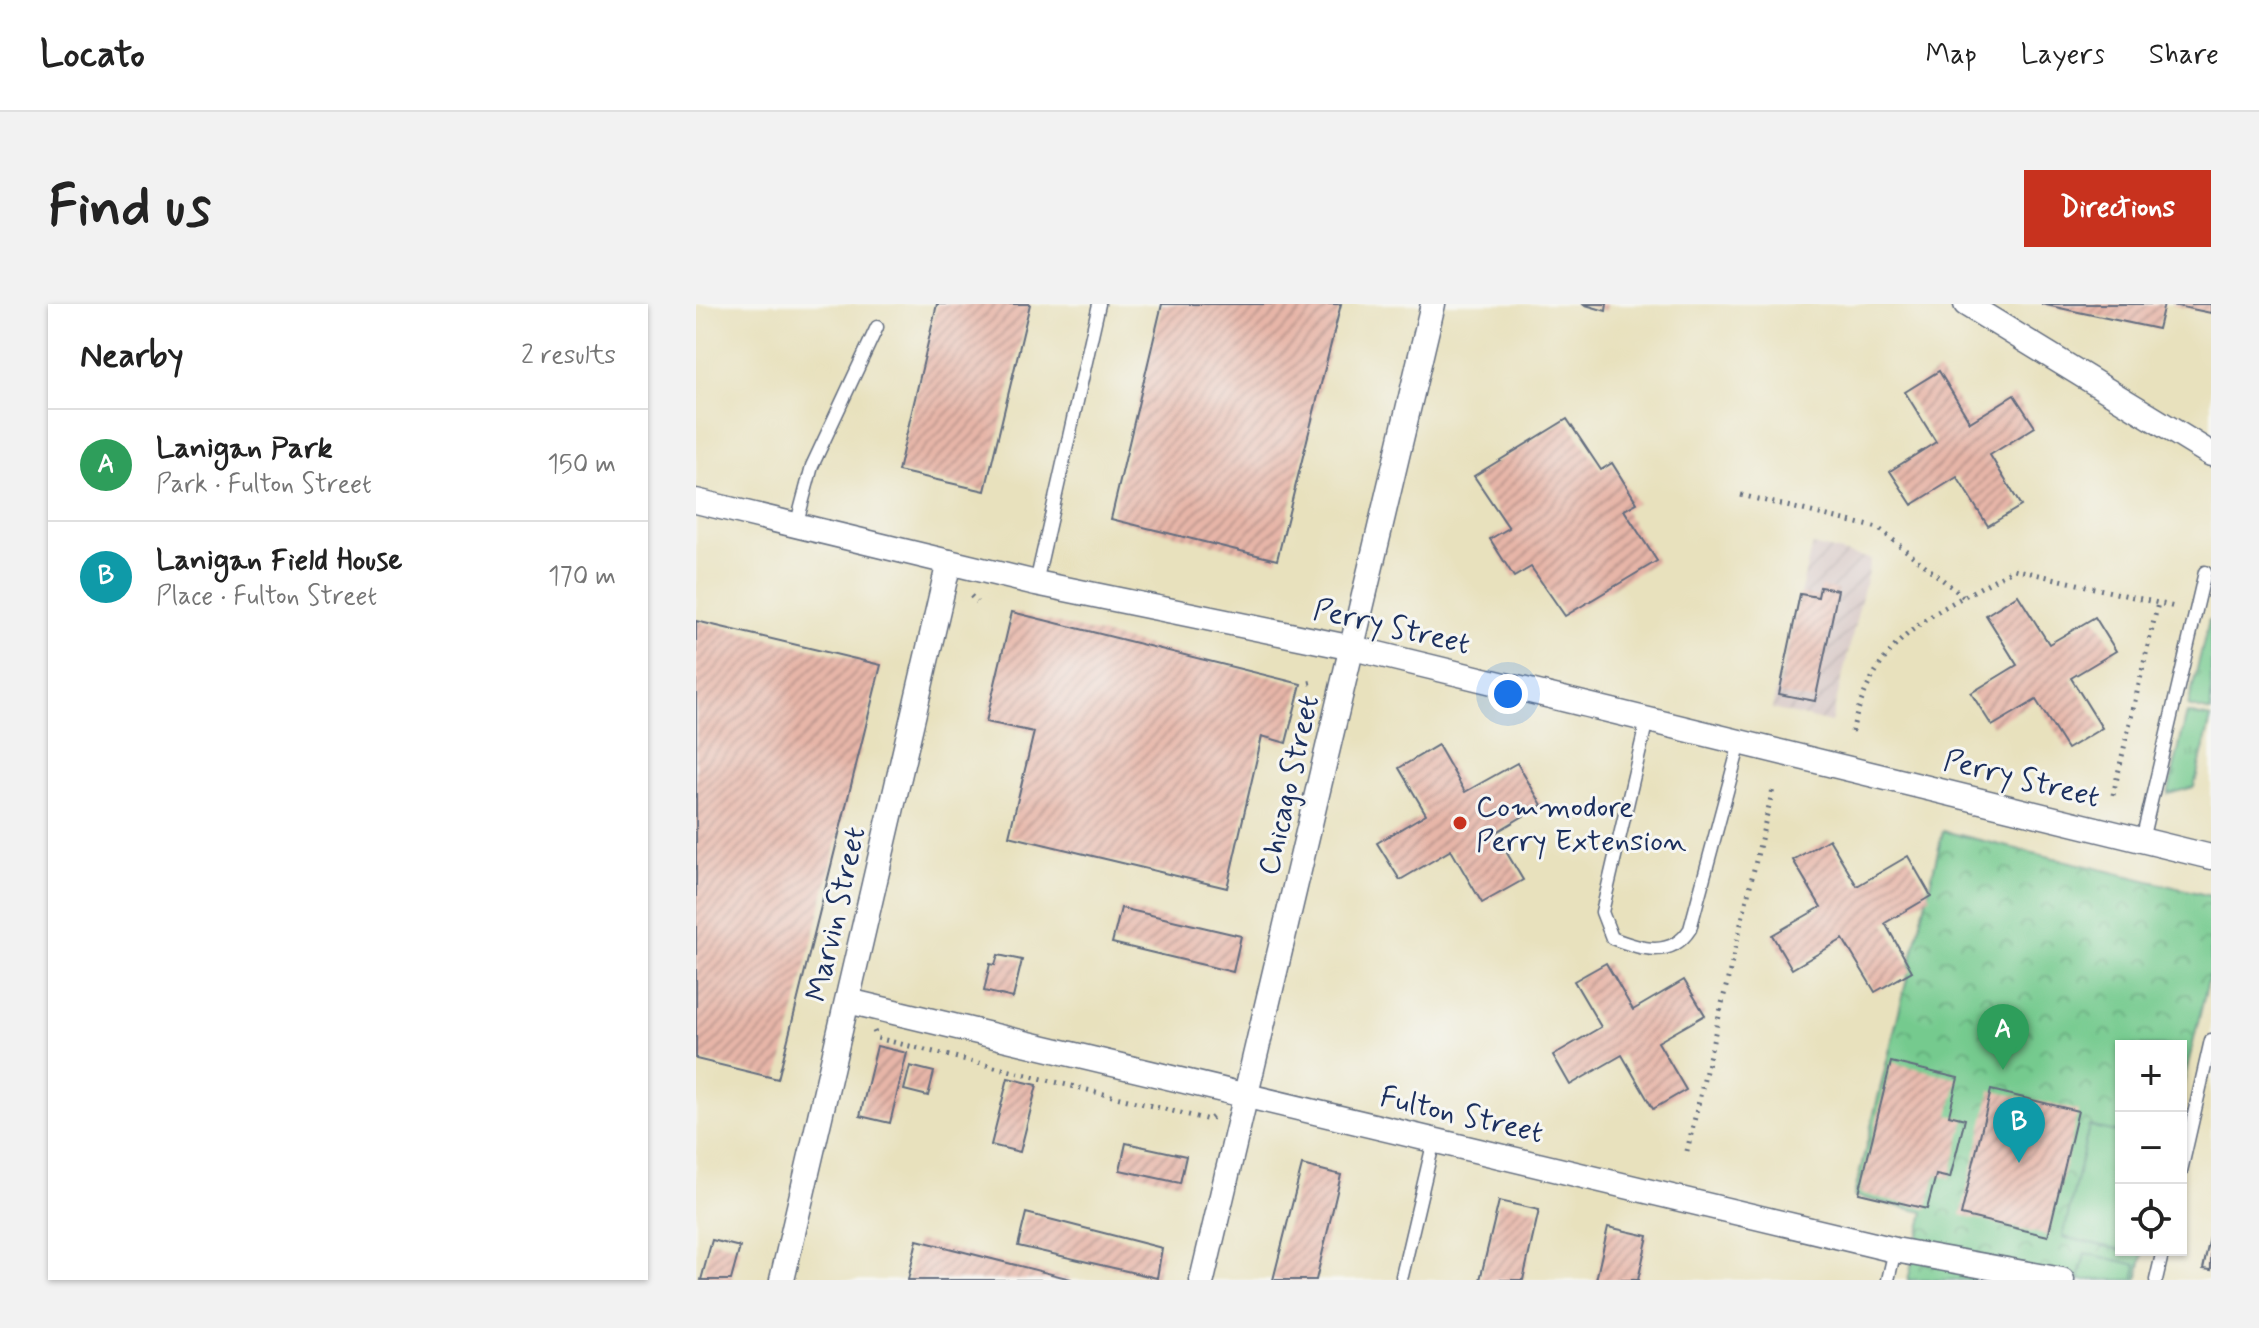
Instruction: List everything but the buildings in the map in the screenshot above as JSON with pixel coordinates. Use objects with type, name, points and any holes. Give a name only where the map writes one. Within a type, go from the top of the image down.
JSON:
[{"type":"street","name":"Chicago Street","points":[[1202,1280],[1433,304]]},
{"type":"street","points":[[1966,304],[2211,454]]},
{"type":"street","name":"Perry Street","points":[[696,501],[1036,583],[1353,648],[2211,857]]},
{"type":"street","name":"Marvin Street","points":[[782,1280],[949,562]]},
{"type":"street","name":"Fulton Street","points":[[848,1001],[1895,1250],[2062,1280]]},
{"type":"lane","points":[[1036,583],[1099,304]]},
{"type":"lane","points":[[796,526],[812,466],[877,327]]},
{"type":"lane","points":[[2142,840],[2205,572]]},
{"type":"lane","points":[[1647,720],[1602,912],[1612,938],[1639,948],[1659,950],[1681,943],[1690,929],[1740,743]]},
{"type":"lane","points":[[2187,1145],[2211,1040]]},
{"type":"lane","points":[[1402,1276],[1434,1140]]},
{"type":"lane","points":[[1888,1280],[1895,1250]]},
{"type":"lane","points":[[2156,1280],[2162,1256]]},
{"type":"path","points":[[1741,495],[1878,528],[1964,597]]},
{"type":"path","points":[[1852,732],[1863,691],[1880,661],[1913,630],[2014,569],[2175,607]]},
{"type":"path","points":[[971,596],[977,602]]},
{"type":"path","points":[[2113,795],[2158,603]]},
{"type":"path","points":[[1687,1151],[1773,789]]},
{"type":"path","points":[[877,1038],[1209,1120],[1214,1116]]},
{"type":"shaded area","points":[[1812,545],[1871,559],[1831,723],[1772,709]]},
{"type":"green space","points":[[2211,620],[2211,712],[2188,706]]},
{"type":"green space","points":[[2187,713],[2211,718],[2194,787],[2168,794]]},
{"type":"green space","points":[[1943,831],[2211,896],[2211,968],[2187,1069],[2187,1040],[2115,1040],[2115,1256],[2143,1256],[2137,1280],[1908,1280],[1924,1212],[1854,1196]]},
{"type":"green space","points":[[2089,1126],[2115,1132],[2115,1248],[2063,1237]]},
{"type":"green space","points":[[2085,1253],[2137,1265],[2134,1280],[2079,1280]]},
{"type":"place","name":"Commodore Perry Extension","points":[[1460,823]]},
{"type":"place","name":"Lanigan Park","points":[[2003,1070]]},
{"type":"place","name":"Lanigan Field House","points":[[2019,1163]]}]
